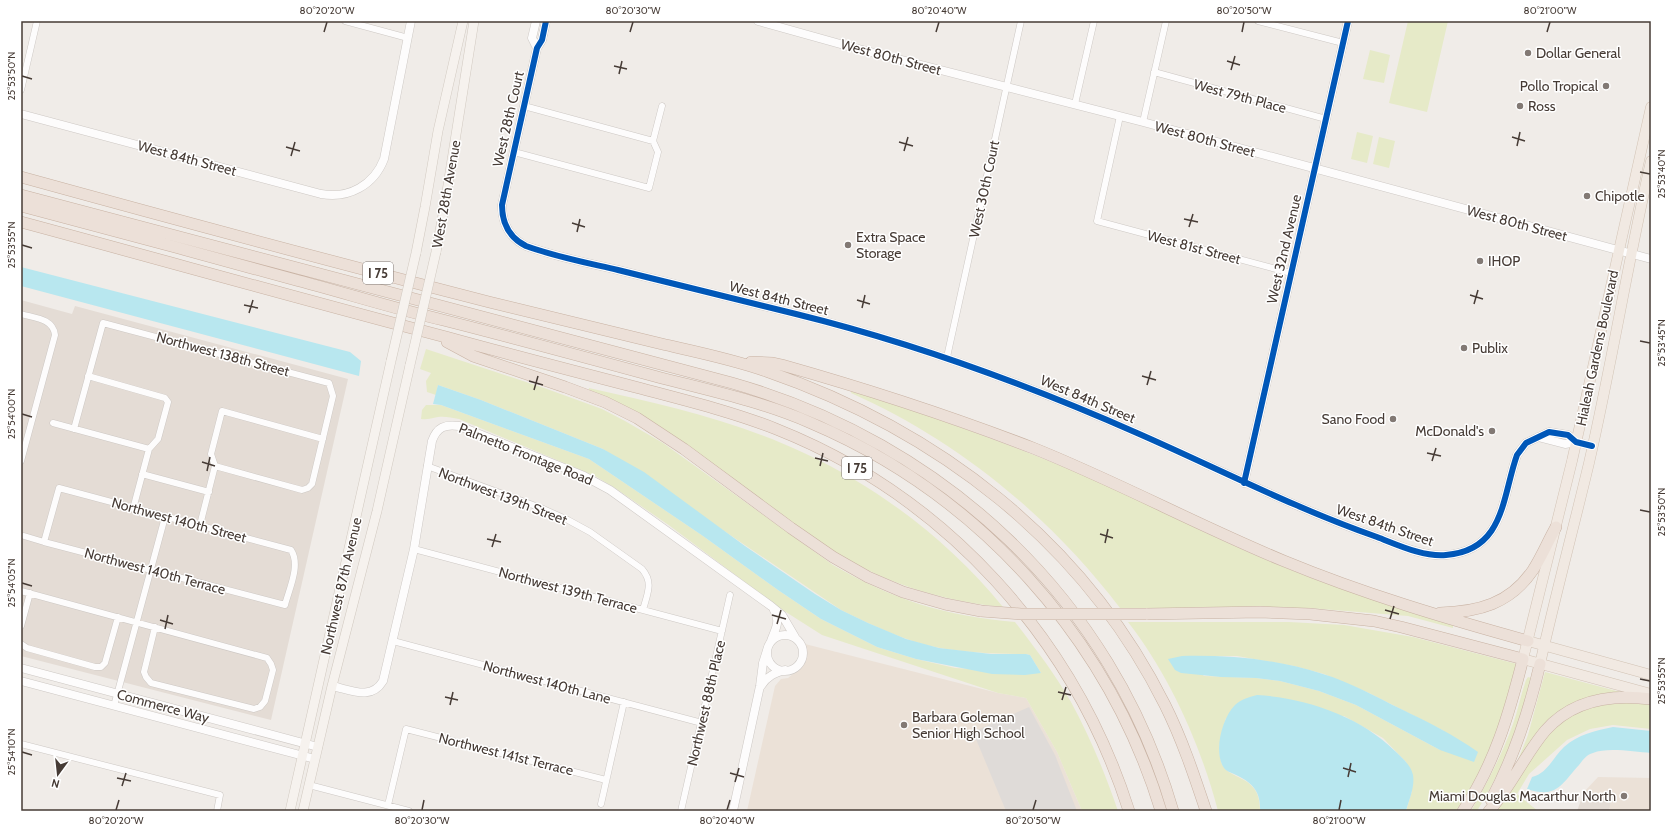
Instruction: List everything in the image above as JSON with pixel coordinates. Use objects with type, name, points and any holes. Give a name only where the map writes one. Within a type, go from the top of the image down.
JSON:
[{"type":"highway","name":"I 75","points":[[21,177],[206,228],[445,290],[736,362],[824,393],[897,429],[981,484],[1046,540],[1092,590],[1120,628],[1165,705],[1181,741],[1206,811]]},
{"type":"highway","points":[[21,195],[754,390],[819,414],[860,433],[921,469],[976,510],[1012,542],[1066,602],[1098,648],[1125,693],[1153,754],[1173,811]]},
{"type":"highway","points":[[21,206],[426,316],[750,401],[813,424],[866,449],[920,483],[977,527],[1016,564],[1051,604],[1085,649],[1112,695],[1142,757],[1161,811]]},
{"type":"highway","name":"I 75","points":[[21,222],[431,334],[740,416],[809,443],[852,465],[898,494],[935,522],[998,582],[1037,630],[1067,674],[1092,720],[1112,763],[1129,811]]},
{"type":"highway","points":[[431,334],[468,354],[566,387],[605,402],[637,418],[684,449],[833,557],[868,577],[903,592],[945,604],[982,611],[1021,614],[1260,612],[1310,614],[1374,621],[1523,659],[1511,708],[1495,752],[1479,786],[1463,811]]},
{"type":"highway","points":[[736,362],[778,364],[882,394],[950,417],[1032,448],[1088,472],[1284,561],[1355,588],[1429,613],[1528,641]]},
{"type":"highway","points":[[1429,613],[1476,610],[1507,596],[1530,574],[1556,527]]},
{"type":"highway","points":[[1486,811],[1506,771],[1514,751],[1525,721],[1540,664]]},
{"type":"highway","points":[[1489,811],[1545,731],[1571,710],[1589,702],[1626,696],[1651,699]]},
{"type":"main road","name":"West 28th Avenue","points":[[391,360],[416,253],[438,131],[463,21]]},
{"type":"main road","name":"West 28th Avenue","points":[[410,365],[436,252],[445,204],[474,21]]},
{"type":"main road","name":"Hialeah Gardens Boulevard","points":[[1523,659],[1576,442],[1651,107]]},
{"type":"main road","name":"Hialeah Gardens Boulevard","points":[[1540,664],[1592,446],[1651,161]]},
{"type":"main road","name":"Northwest 87th Avenue","points":[[290,811],[391,360]]},
{"type":"main road","name":"Northwest 87th Avenue","points":[[303,811],[332,686],[377,511],[410,365]]},
{"type":"main road","points":[[331,630],[332,649],[328,672],[332,686]]},
{"type":"main road","points":[[1528,641],[1651,675]]},
{"type":"main road","points":[[1523,659],[1651,694]]},
{"type":"street","points":[[21,90],[37,21]]},
{"type":"street","points":[[345,21],[408,38],[411,21]]},
{"type":"street","name":"West 28th Court","points":[[536,21],[532,38],[537,48]]},
{"type":"street","name":"West 28th Court","points":[[505,224],[502,212],[503,200],[537,48],[542,40],[546,21]]},
{"type":"street","name":"West 80th Street","points":[[758,21],[1143,122],[1651,259]]},
{"type":"street","name":"West 30th Court","points":[[947,357],[1021,21]]},
{"type":"street","points":[[1075,104],[1094,21]]},
{"type":"street","points":[[1143,122],[1166,21]]},
{"type":"street","points":[[1258,21],[1343,44]]},
{"type":"street","name":"West 32nd Avenue","points":[[1244,483],[1348,21]]},
{"type":"street","name":"West 84th Street","points":[[21,114],[322,194],[336,195],[353,192],[371,180],[380,168],[384,158],[408,38]]},
{"type":"street","name":"West 79th Place","points":[[1154,72],[1326,119]]},
{"type":"street","name":"West 28th Court","points":[[514,152],[649,188],[658,152],[653,141],[524,106]]},
{"type":"street","points":[[653,141],[662,106]]},
{"type":"street","name":"West 81st Street","points":[[1120,116],[1097,221],[1291,273]]},
{"type":"street","name":"West 84th Street","points":[[505,224],[510,234],[516,240],[535,250],[824,321],[947,357],[1025,385],[1094,414],[1244,483],[1319,515],[1402,546],[1429,554],[1449,555],[1473,547],[1485,538],[1494,528],[1503,509],[1518,453],[1526,443],[1552,432],[1568,435],[1576,442],[1592,446]]},
{"type":"street","points":[[21,314],[47,322],[53,328],[55,335],[21,461]]},
{"type":"street","name":"Northwest 138th Street","points":[[88,376],[103,323],[329,383],[333,396],[323,438]]},
{"type":"street","points":[[74,429],[88,376],[165,398],[168,402],[158,439],[149,449],[133,508]]},
{"type":"street","points":[[200,525],[215,466],[211,454],[222,411],[323,438],[312,484],[308,488],[302,490],[215,466]]},
{"type":"street","points":[[53,423],[149,449]]},
{"type":"street","name":"Palmetto Frontage Road","points":[[332,686],[364,693],[373,692],[383,681],[414,549],[427,466],[436,432],[442,426],[450,425],[459,426],[584,476],[610,490],[771,606],[782,615],[795,637]]},
{"type":"street","name":"Northwest 139th Street","points":[[427,466],[541,508],[590,532],[642,569],[647,575],[649,587],[643,610]]},
{"type":"street","points":[[142,474],[208,492]]},
{"type":"street","name":"Northwest 140th Street","points":[[44,542],[59,488],[292,550],[295,556],[296,564],[285,605]]},
{"type":"street","points":[[114,706],[165,517]]},
{"type":"street","name":"Northwest 140th Terrace","points":[[24,536],[285,605]]},
{"type":"street","name":"Northwest 139th Terrace","points":[[414,549],[722,631]]},
{"type":"street","points":[[21,591],[137,622],[267,658],[273,670],[265,702],[254,710],[151,682],[146,677],[144,672],[155,627]]},
{"type":"street","points":[[21,626],[30,593]]},
{"type":"street","name":"Northwest 88th Place","points":[[681,811],[730,595]]},
{"type":"street","points":[[733,811],[760,686],[763,663],[778,622],[777,615],[771,606]]},
{"type":"street","points":[[21,644],[27,648],[95,667],[101,667],[105,663],[118,617]]},
{"type":"street","points":[[760,686],[764,680],[772,674],[795,668],[802,660],[802,645],[795,637],[790,635],[780,636],[770,644],[767,653],[771,663],[775,667],[785,670]]},
{"type":"street","name":"Northwest 140th Lane","points":[[393,640],[702,723]]},
{"type":"street","name":"Commerce Way","points":[[21,668],[318,747]]},
{"type":"street","name":"Commerce Way","points":[[21,681],[315,759]]},
{"type":"street","points":[[601,804],[624,702]]},
{"type":"street","name":"Northwest 141st Terrace","points":[[388,805],[406,729],[606,780]]},
{"type":"street","points":[[21,744],[220,795],[217,811]]},
{"type":"street","points":[[309,785],[409,811]]},
{"type":"shaded area","points":[[21,300],[72,314],[75,306],[348,379],[271,720],[21,656]]},
{"type":"shaded area","name":"Barbara Goleman Senior High School","points":[[805,644],[998,693],[1026,698],[1057,752],[1082,811],[747,811],[775,686],[781,679],[788,678],[800,668],[807,656]]},
{"type":"shaded area","points":[[1029,707],[1055,755],[1077,811],[1006,811],[973,732]]},
{"type":"shaded area","name":"Miami Douglas Macarthur North","points":[[1598,777],[1651,778],[1651,811],[1609,811],[1611,800],[1584,792]]},
{"type":"shaded area","points":[[1584,792],[1612,800],[1609,811],[1577,811]]},
{"type":"green space","points":[[1408,21],[1448,21],[1427,112],[1389,103]]},
{"type":"green space","points":[[1370,50],[1390,55],[1384,83],[1363,79]]},
{"type":"green space","points":[[1357,132],[1373,136],[1367,163],[1351,159]]},
{"type":"green space","points":[[1379,137],[1395,141],[1389,168],[1373,164]]},
{"type":"green space","points":[[426,349],[547,389],[602,409],[625,421],[663,443],[833,565],[877,588],[899,597],[943,611],[1015,622],[1052,671],[1071,702],[1097,755],[1118,811],[1082,811],[1057,752],[1026,698],[998,693],[822,635],[778,607],[670,526],[595,476],[459,419],[438,417],[421,419],[422,410],[426,405],[441,405],[589,459],[703,536],[821,619],[877,647],[916,659],[955,668],[1041,673],[1030,655],[951,650],[927,645],[889,632],[841,610],[603,449],[481,400],[438,385],[436,395],[427,392],[426,381],[431,373],[420,369]]},
{"type":"green space","points":[[589,388],[698,414],[778,442],[832,467],[887,500],[937,539],[960,560],[1003,607],[934,595],[890,580],[847,559],[818,541],[756,496],[589,390]]},
{"type":"green space","points":[[852,390],[944,421],[1035,455],[1114,489],[1209,535],[1273,563],[1349,592],[1453,625],[1453,628],[1408,616],[1309,608],[1120,608],[1093,574],[1063,542],[1032,512],[999,484],[964,457],[928,433],[851,393]]},
{"type":"green space","points":[[1128,622],[1289,622],[1344,625],[1413,637],[1517,664],[1506,703],[1486,758],[1456,811],[1406,811],[1412,791],[1406,762],[1383,738],[1344,716],[1226,718],[1220,744],[1221,761],[1224,768],[1243,779],[1255,790],[1259,799],[1260,811],[1218,811],[1203,762],[1182,712],[1157,665]],"holes":[[[1182,656],[1237,656],[1294,666],[1324,674],[1369,693],[1444,731],[1440,750],[1356,705],[1319,691],[1280,681],[1256,678],[1204,676]]]},
{"type":"green space","points":[[1545,672],[1624,693],[1573,705],[1514,770],[1528,735]]},
{"type":"green space","points":[[1528,677],[1531,678],[1526,695],[1515,730],[1502,763],[1477,811],[1471,811],[1504,747]]},
{"type":"green space","points":[[1626,701],[1651,704],[1651,729],[1613,725],[1590,729],[1567,740],[1529,774],[1517,794],[1538,811],[1496,811],[1546,738],[1557,726],[1572,715],[1587,708],[1604,703]]},
{"type":"water","points":[[21,267],[350,352],[361,361],[359,376],[21,286]]},
{"type":"water","points":[[438,385],[481,400],[603,449],[644,472],[745,546],[815,594],[841,610],[868,623],[906,639],[939,648],[991,654],[1030,655],[1041,673],[1025,675],[992,674],[916,659],[877,647],[821,619],[703,536],[589,459],[441,405],[433,404]]},
{"type":"water","points":[[1182,656],[1236,657],[1271,661],[1333,677],[1353,685],[1450,734],[1478,752],[1474,762],[1440,750],[1356,705],[1319,691],[1280,681],[1181,673],[1175,670],[1168,659]]},
{"type":"water","points":[[1257,695],[1294,700],[1331,711],[1366,728],[1381,739],[1403,759],[1412,771],[1413,784],[1406,811],[1260,811],[1259,798],[1254,788],[1246,780],[1225,769],[1219,753],[1220,735],[1230,711],[1240,701]]},
{"type":"water","points":[[1613,727],[1651,731],[1651,753],[1613,750],[1599,751],[1587,756],[1557,788],[1545,792],[1537,792],[1527,789],[1532,777],[1542,772],[1564,747],[1575,739],[1599,730]]},
{"type":"cycle path","points":[[546,21],[542,40],[537,48],[502,205],[502,212],[508,230],[511,235],[526,246],[560,257],[840,325],[926,351],[1011,381],[1095,415],[1346,526],[1402,547],[1428,554],[1446,555],[1465,551],[1480,543],[1490,532],[1498,519],[1504,504],[1517,455],[1526,443],[1549,432],[1568,435],[1576,442],[1592,446]]},
{"type":"cycle path","points":[[1244,483],[1348,21]]},
{"type":"place","name":"Dollar General","points":[[1528,53]]},
{"type":"place","name":"Pollo Tropical","points":[[1606,86]]},
{"type":"place","name":"Ross","points":[[1520,106]]},
{"type":"place","name":"Chipotle","points":[[1587,196]]},
{"type":"place","name":"Extra Space Storage","points":[[848,245]]},
{"type":"place","name":"IHOP","points":[[1480,261]]},
{"type":"place","name":"Publix","points":[[1464,348]]},
{"type":"place","name":"Sano Food","points":[[1393,419]]},
{"type":"place","name":"McDonald's","points":[[1492,431]]},
{"type":"place","name":"Barbara Goleman Senior High School","points":[[904,725]]},
{"type":"place","name":"Miami Douglas Macarthur North","points":[[1624,796]]}]
